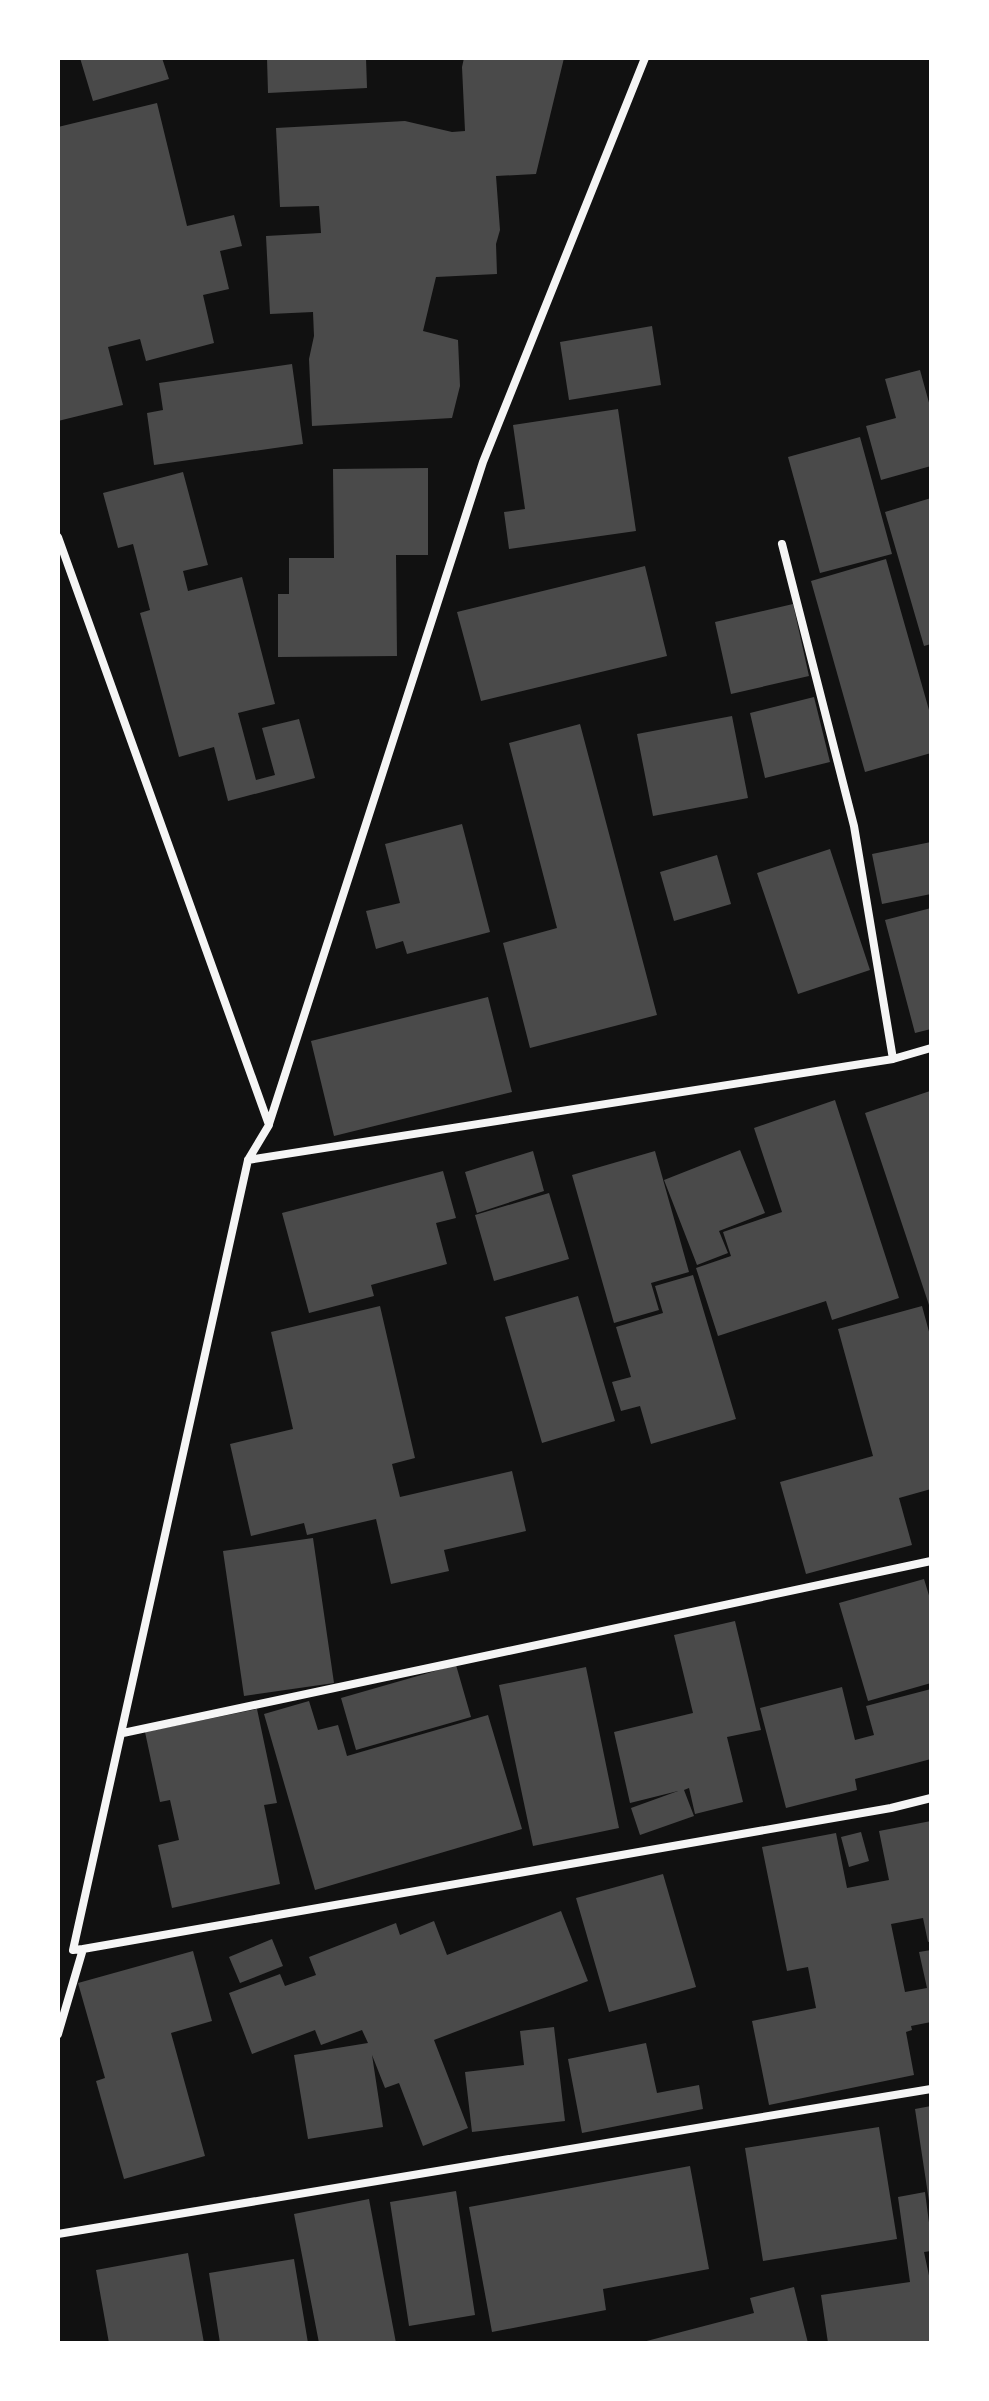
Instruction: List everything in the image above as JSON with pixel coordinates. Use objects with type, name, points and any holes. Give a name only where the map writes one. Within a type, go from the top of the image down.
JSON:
[{"type":"street","points":[[645,58],[483,462],[269,1125],[248,1160],[73,1950],[931,1798]]},
{"type":"street","points":[[58,537],[269,1125]]},
{"type":"street","points":[[782,544],[854,826],[893,1059]]},
{"type":"street","points":[[248,1160],[893,1059],[931,1048]]},
{"type":"street","points":[[123,1733],[931,1561]]},
{"type":"street","points":[[58,2034],[83,1949]]},
{"type":"street","points":[[58,2234],[931,2089]]},
{"type":"building","points":[[80,58],[162,58],[169,79],[93,101]]},
{"type":"building","points":[[267,58],[366,58],[367,88],[268,93]]},
{"type":"building","points":[[464,58],[564,58],[536,174],[496,176],[500,230],[496,244],[497,274],[436,277],[423,331],[458,340],[460,386],[452,418],[312,426],[309,359],[314,336],[313,312],[270,314],[266,236],[321,233],[319,206],[280,207],[276,128],[405,121],[452,132],[465,131]]},
{"type":"building","points":[[157,103],[187,226],[234,215],[242,246],[220,251],[229,289],[203,295],[214,343],[146,361],[140,339],[108,347],[123,405],[58,421],[58,127]]},
{"type":"building","points":[[652,326],[661,385],[569,400],[560,342]]},
{"type":"building","points":[[292,364],[303,444],[154,465],[147,413],[163,410],[159,383]]},
{"type":"building","points":[[920,370],[931,410],[931,466],[881,480],[866,426],[896,418],[885,379]]},
{"type":"building","points":[[618,409],[636,531],[509,549],[504,512],[525,509],[513,425]]},
{"type":"building","points":[[860,437],[892,554],[820,573],[788,457]]},
{"type":"building","points":[[428,468],[428,555],[396,555],[397,656],[278,657],[278,594],[289,594],[289,558],[334,558],[333,469]]},
{"type":"building","points":[[183,472],[208,565],[183,571],[188,591],[242,577],[275,704],[238,713],[256,780],[275,775],[262,728],[299,719],[315,778],[228,801],[214,747],[179,757],[140,613],[150,610],[133,544],[118,548],[103,493]]},
{"type":"building","points":[[931,498],[931,644],[924,646],[885,512]]},
{"type":"building","points":[[886,559],[931,717],[931,753],[865,772],[811,581]]},
{"type":"building","points":[[645,566],[667,656],[481,701],[457,612]]},
{"type":"building","points":[[793,604],[809,676],[731,694],[715,622]]},
{"type":"building","points":[[814,697],[830,762],[765,778],[750,713]]},
{"type":"building","points":[[732,716],[748,798],[653,816],[637,734]]},
{"type":"building","points":[[580,724],[657,1015],[530,1048],[503,943],[557,928],[509,743]]},
{"type":"building","points":[[462,824],[490,932],[407,954],[403,941],[376,949],[366,911],[400,903],[385,844]]},
{"type":"building","points":[[931,842],[931,894],[882,904],[872,854]]},
{"type":"building","points":[[830,849],[870,970],[798,994],[757,873]]},
{"type":"building","points":[[717,855],[731,904],[674,921],[660,872]]},
{"type":"building","points":[[931,908],[931,1029],[915,1033],[885,920]]},
{"type":"building","points":[[488,997],[512,1092],[334,1136],[311,1041]]},
{"type":"building","points":[[931,1093],[930,1308],[865,1113]]},
{"type":"building","points":[[835,1100],[899,1298],[832,1320],[826,1301],[718,1336],[696,1268],[731,1256],[723,1232],[782,1212],[754,1128]]},
{"type":"building","points":[[740,1150],[765,1213],[719,1231],[728,1253],[697,1265],[664,1180]]},
{"type":"building","points":[[533,1151],[544,1191],[477,1213],[465,1172]]},
{"type":"building","points":[[655,1151],[689,1272],[651,1283],[659,1310],[614,1323],[572,1175]]},
{"type":"building","points":[[443,1171],[456,1218],[436,1223],[447,1264],[371,1285],[374,1296],[309,1313],[282,1213]]},
{"type":"building","points":[[549,1193],[569,1259],[494,1281],[475,1215]]},
{"type":"building","points":[[693,1275],[736,1419],[651,1444],[640,1406],[621,1411],[612,1382],[631,1377],[616,1327],[663,1313],[655,1286]]},
{"type":"building","points":[[578,1296],[615,1421],[542,1443],[505,1317]]},
{"type":"building","points":[[380,1306],[415,1458],[392,1464],[400,1497],[512,1471],[526,1531],[444,1550],[449,1571],[391,1584],[376,1519],[307,1535],[304,1523],[251,1536],[230,1444],[293,1429],[271,1332]]},
{"type":"building","points":[[922,1306],[931,1339],[931,1489],[899,1498],[912,1545],[806,1574],[780,1482],[873,1456],[838,1329]]},
{"type":"building","points":[[313,1538],[334,1683],[244,1696],[223,1551]]},
{"type":"building","points":[[924,1579],[931,1602],[931,1683],[868,1701],[839,1603]]},
{"type":"building","points":[[735,1621],[761,1730],[727,1737],[743,1802],[695,1814],[689,1788],[684,1790],[694,1816],[640,1835],[631,1808],[678,1791],[630,1803],[614,1732],[693,1713],[674,1635]]},
{"type":"building","points":[[456,1665],[471,1717],[356,1750],[341,1698]]},
{"type":"building","points":[[586,1667],[619,1828],[533,1846],[499,1685]]},
{"type":"building","points":[[842,1687],[855,1740],[874,1735],[866,1706],[931,1689],[931,1759],[855,1779],[857,1790],[786,1808],[760,1708]]},
{"type":"building","points":[[309,1701],[318,1730],[338,1725],[347,1756],[488,1715],[522,1829],[315,1890],[264,1714]]},
{"type":"building","points":[[257,1709],[277,1803],[264,1805],[280,1884],[172,1908],[158,1845],[179,1840],[170,1800],[160,1802],[145,1732]]},
{"type":"building","points":[[931,1821],[931,1941],[928,1942],[923,1918],[891,1924],[905,1992],[927,1988],[919,1952],[931,1950],[931,2022],[911,2026],[912,2030],[906,2032],[914,2075],[769,2105],[752,2021],[816,2008],[808,1967],[787,1971],[762,1847],[836,1833],[847,1888],[889,1880],[879,1831]]},
{"type":"building","points":[[861,1832],[869,1861],[849,1867],[841,1837]]},
{"type":"building","points":[[663,1874],[696,1987],[609,2012],[576,1898]]},
{"type":"building","points":[[561,1911],[588,1981],[434,2040],[468,2128],[423,2146],[399,2083],[385,2088],[372,2055],[383,2127],[308,2139],[294,2055],[368,2043],[362,2030],[321,2045],[315,2030],[252,2054],[229,1993],[280,1974],[285,1986],[316,1975],[309,1957],[396,1923],[400,1935],[434,1921],[447,1955]]},
{"type":"building","points":[[272,1939],[283,1966],[240,1983],[229,1957]]},
{"type":"building","points":[[193,1951],[212,2021],[171,2033],[205,2156],[124,2179],[96,2081],[105,2078],[78,1983]]},
{"type":"building","points":[[554,2027],[565,2121],[472,2132],[465,2072],[524,2065],[520,2031]]},
{"type":"building","points":[[646,2043],[657,2093],[699,2085],[703,2109],[582,2133],[568,2059]]},
{"type":"building","points":[[931,2106],[931,2201],[929,2201],[915,2109]]},
{"type":"building","points":[[879,2127],[897,2239],[763,2261],[745,2148]]},
{"type":"building","points":[[690,2166],[709,2269],[603,2289],[606,2310],[492,2332],[469,2207]]},
{"type":"building","points":[[456,2191],[475,2315],[409,2326],[390,2202]]},
{"type":"building","points":[[925,2192],[931,2238],[931,2251],[924,2252],[931,2285],[931,2343],[828,2343],[821,2295],[910,2282],[898,2197]]},
{"type":"building","points":[[369,2199],[396,2343],[319,2343],[294,2214]]},
{"type":"building","points":[[188,2253],[204,2343],[109,2343],[96,2270]]},
{"type":"building","points":[[294,2259],[308,2343],[220,2343],[209,2273]]},
{"type":"building","points":[[794,2287],[808,2343],[639,2343],[754,2313],[750,2298]]}]
